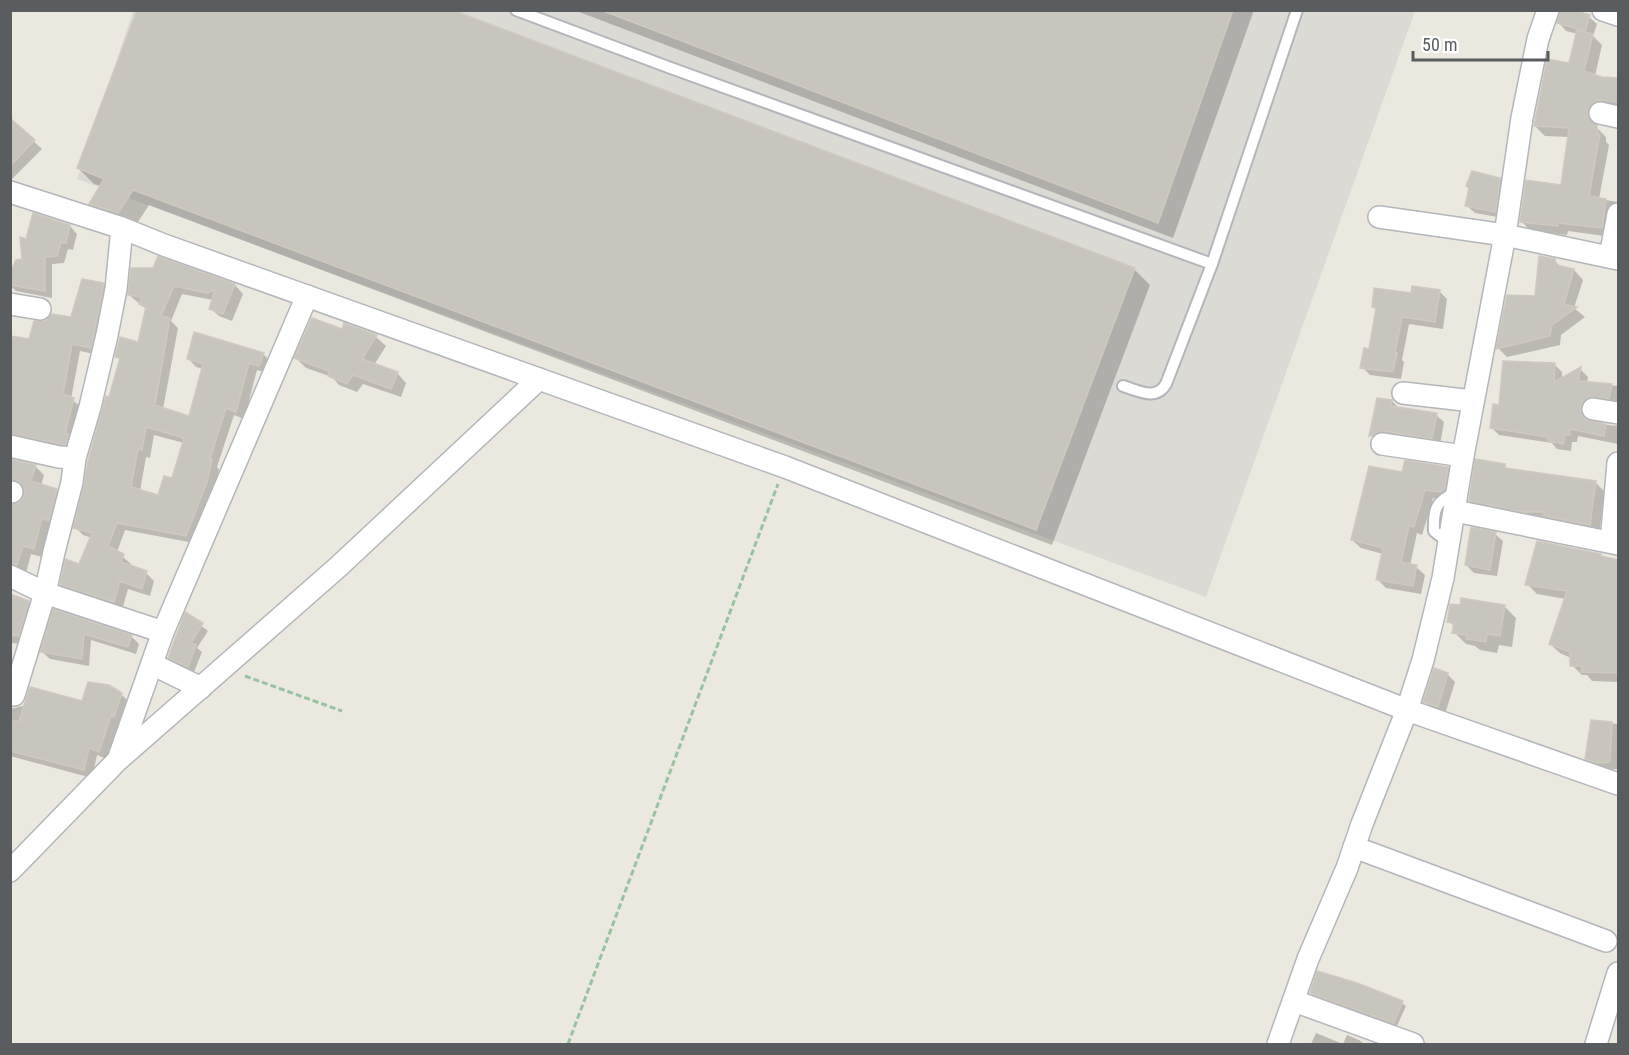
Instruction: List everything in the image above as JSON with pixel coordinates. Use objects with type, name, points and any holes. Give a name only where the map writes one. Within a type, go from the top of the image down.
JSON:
[{"type":"street","points":[[1278,1044],[1308,959],[1347,868],[1407,710],[1432,625],[1505,235],[1522,118],[1538,39],[1548,10]]},
{"type":"street","points":[[1603,10],[1618,15]]},
{"type":"street","points":[[10,192],[122,228],[785,467],[1407,710],[1618,784]]},
{"type":"street","points":[[1379,217],[1505,235],[1614,258],[1618,214]]},
{"type":"street","points":[[12,699],[45,593],[72,482],[75,458],[108,335],[116,289],[122,228]]},
{"type":"street","points":[[118,760],[164,632],[307,296]]},
{"type":"street","points":[[10,304],[40,309]]},
{"type":"street","points":[[10,871],[118,760],[338,567],[539,379]]},
{"type":"street","points":[[1403,393],[1473,400]]},
{"type":"street","points":[[1593,410],[1618,413]]},
{"type":"street","points":[[1382,444],[1463,456]]},
{"type":"street","points":[[10,446],[59,457],[75,458]]},
{"type":"street","points":[[1455,502],[1615,543],[1618,464]]},
{"type":"street","points":[[10,576],[45,593],[164,632]]},
{"type":"street","points":[[152,664],[201,688]]},
{"type":"street","points":[[1354,847],[1606,941]]},
{"type":"street","points":[[1596,1044],[1618,973]]},
{"type":"street","points":[[1293,1001],[1413,1044]]},
{"type":"lane","points":[[516,10],[679,72],[1212,264]]},
{"type":"lane","points":[[1123,386],[1152,394],[1164,388],[1212,264],[1297,10]]},
{"type":"path","points":[[568,1044],[785,467]]},
{"type":"path","points":[[224,668],[342,711]]},
{"type":"shaded area","points":[[133,11],[1415,11],[1206,597],[77,179]]},
{"type":"building","points":[[137,10],[452,10],[1135,268],[1036,530],[133,190],[118,213],[89,204],[104,179],[77,168]]},
{"type":"building","points":[[601,10],[1233,10],[1158,223]]},
{"type":"building","points":[[1560,10],[1574,10],[1590,15],[1585,31],[1557,23]]},
{"type":"building","points":[[1577,30],[1593,34],[1584,71],[1602,77],[1618,78],[1618,102],[1598,100],[1591,104],[1587,111],[1588,117],[1597,125],[1597,134],[1600,134],[1589,196],[1606,199],[1602,228],[1520,222],[1526,180],[1561,185],[1569,128],[1534,126],[1547,59],[1569,63]]},
{"type":"building","points":[[10,118],[35,140],[10,166]]},
{"type":"building","points":[[1472,171],[1500,178],[1496,212],[1465,206],[1469,188],[1466,186]]},
{"type":"building","points":[[33,213],[70,225],[66,243],[61,242],[57,256],[45,257],[45,291],[10,285],[10,274],[16,260],[22,259],[20,237],[26,239]]},
{"type":"building","points":[[158,256],[235,284],[223,314],[209,309],[215,290],[207,293],[174,286],[161,316],[170,318],[155,405],[189,416],[203,364],[187,359],[194,332],[264,353],[259,366],[249,363],[236,412],[226,408],[210,459],[212,460],[207,482],[186,536],[117,523],[108,546],[124,554],[121,562],[147,571],[142,589],[120,581],[114,602],[60,585],[65,559],[79,564],[92,533],[73,528],[88,461],[106,396],[109,397],[120,358],[115,357],[120,337],[138,342],[146,307],[139,304],[142,297],[128,295],[131,268],[153,268]],"holes":[[[146,427],[184,438],[172,478],[164,476],[158,495],[131,487],[138,449],[142,450]]]},
{"type":"building","points":[[1539,256],[1555,259],[1556,265],[1574,269],[1564,304],[1577,307],[1552,325],[1550,336],[1496,349],[1507,295],[1535,296]]},
{"type":"building","points":[[82,279],[104,283],[91,348],[72,344],[63,394],[74,398],[65,434],[69,434],[66,445],[10,434],[10,336],[29,339],[34,321],[45,321],[51,314],[71,317]]},
{"type":"building","points":[[1412,286],[1440,290],[1435,322],[1402,317],[1393,372],[1360,368],[1364,348],[1369,349],[1376,308],[1372,307],[1374,288],[1411,293]]},
{"type":"building","points":[[312,318],[342,329],[344,323],[377,335],[362,359],[398,372],[391,389],[353,375],[347,384],[328,376],[329,371],[294,358]]},
{"type":"building","points":[[1503,361],[1555,363],[1554,382],[1581,367],[1578,381],[1612,384],[1609,399],[1589,397],[1583,401],[1580,408],[1585,419],[1606,424],[1604,436],[1570,429],[1570,435],[1565,435],[1563,444],[1548,441],[1548,437],[1490,428],[1493,404],[1499,405]]},
{"type":"building","points":[[1377,398],[1392,400],[1391,406],[1437,413],[1432,439],[1384,431],[1369,436]]},
{"type":"building","points":[[10,459],[36,465],[31,481],[57,489],[49,521],[42,518],[34,549],[23,546],[17,565],[10,563],[10,505],[19,503],[25,491],[19,481],[10,479]]},
{"type":"building","points":[[1475,459],[1505,464],[1505,468],[1596,481],[1590,525],[1543,516],[1545,512],[1522,512],[1469,501]]},
{"type":"building","points":[[1405,460],[1448,467],[1445,489],[1440,492],[1425,490],[1414,527],[1409,526],[1401,562],[1417,565],[1413,586],[1376,580],[1383,548],[1351,540],[1369,466],[1402,472]]},
{"type":"building","points":[[1471,527],[1496,532],[1490,570],[1465,565]]},
{"type":"building","points":[[1537,541],[1601,554],[1601,556],[1618,560],[1618,673],[1581,672],[1582,666],[1570,666],[1570,652],[1549,644],[1567,591],[1525,585]]},
{"type":"building","points":[[10,594],[29,601],[19,636],[10,635]]},
{"type":"building","points":[[1461,598],[1505,605],[1500,636],[1487,634],[1486,642],[1466,639],[1467,635],[1452,633],[1454,623],[1447,622],[1450,604],[1460,605]]},
{"type":"building","points":[[53,609],[132,635],[128,647],[84,634],[82,659],[40,652]]},
{"type":"building","points":[[185,612],[203,623],[191,643],[196,645],[188,667],[168,658]]},
{"type":"building","points":[[1434,668],[1448,673],[1438,707],[1423,702]]},
{"type":"building","points":[[88,682],[109,685],[122,693],[114,717],[111,716],[99,752],[89,748],[84,770],[10,751],[10,720],[19,721],[30,687],[82,701]]},
{"type":"building","points":[[1591,720],[1612,722],[1610,762],[1596,763],[1585,759]]},
{"type":"building","points":[[1317,971],[1357,983],[1403,1001],[1394,1023],[1310,993]]}]
